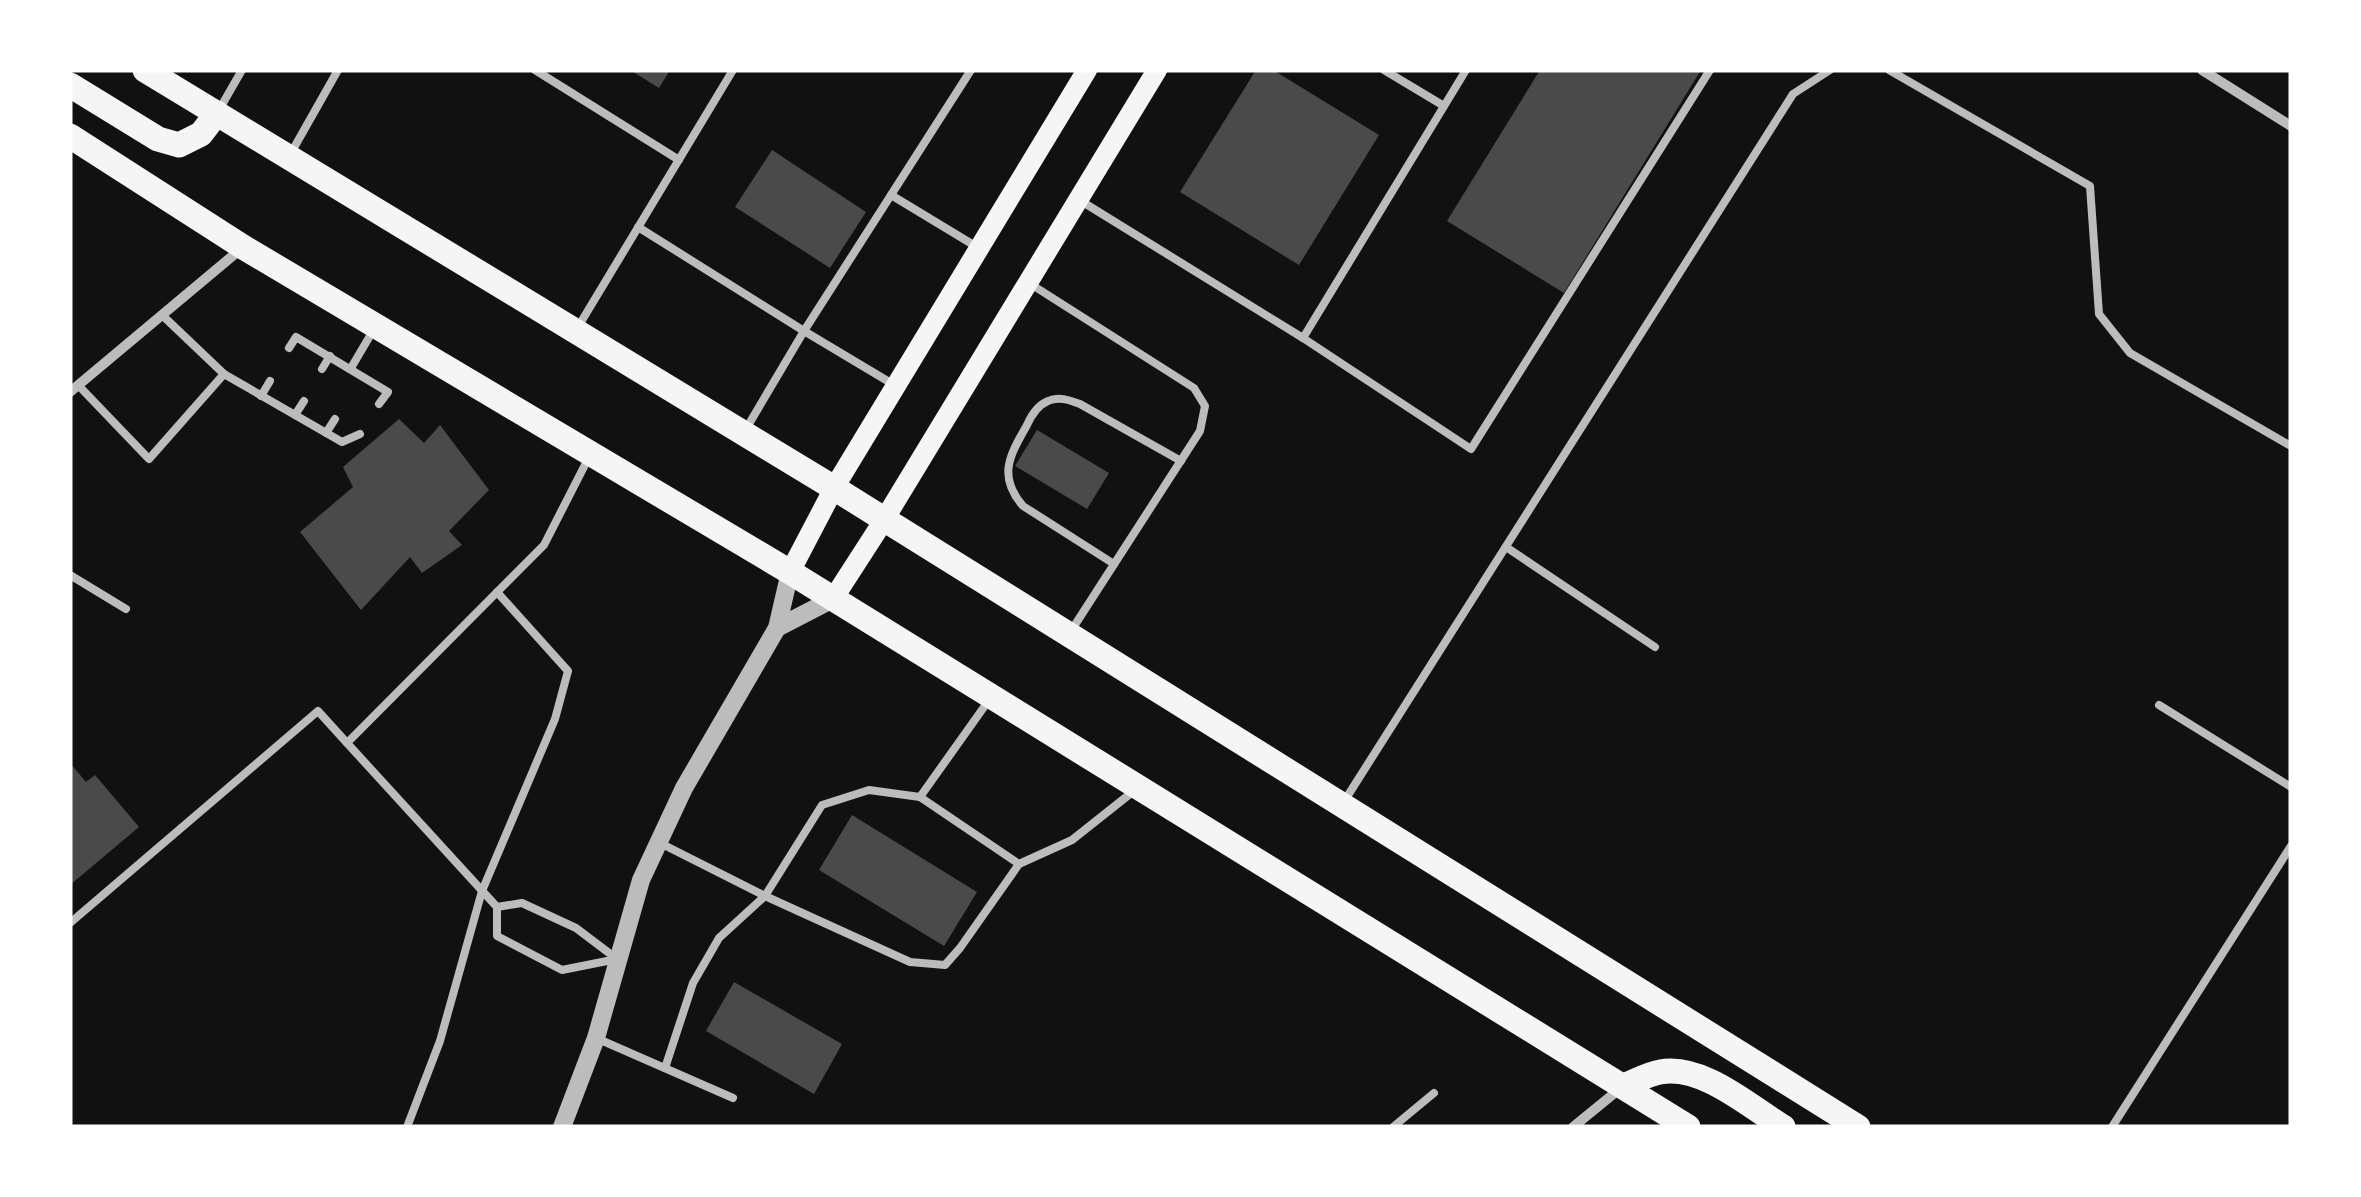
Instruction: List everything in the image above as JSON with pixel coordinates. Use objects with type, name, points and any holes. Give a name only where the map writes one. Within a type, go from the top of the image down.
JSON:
[{"type":"main road","points":[[145,70],[834,488],[1858,1127]]},
{"type":"main road","points":[[790,572],[834,488],[1088,70]]},
{"type":"main road","points":[[833,599],[1157,70]]},
{"type":"main road","points":[[70,85],[158,139],[179,145],[201,134],[217,114]]},
{"type":"main road","points":[[70,136],[243,247],[790,572],[1688,1127]]},
{"type":"main road","points":[[1622,1086],[1660,1072],[1689,1072],[1714,1083],[1783,1127]]},
{"type":"street","points":[[2202,70],[2291,126]]},
{"type":"street","points":[[74,389],[243,247]]},
{"type":"street","points":[[562,1127],[596,1038],[641,880],[684,788],[777,628],[790,572]]},
{"type":"street","points":[[777,628],[833,599]]},
{"type":"street","points":[[1573,1127],[1622,1086]]},
{"type":"lane","points":[[217,114],[242,70]]},
{"type":"lane","points":[[289,157],[338,70]]},
{"type":"lane","points":[[535,70],[679,160]]},
{"type":"lane","points":[[575,331],[733,70]]},
{"type":"lane","points":[[744,433],[804,331],[971,70]]},
{"type":"lane","points":[[1384,70],[1444,106]]},
{"type":"lane","points":[[1303,338],[1466,70]]},
{"type":"lane","points":[[1078,199],[1303,338],[1471,449],[1710,70]]},
{"type":"lane","points":[[1342,805],[1793,94],[1830,70]]},
{"type":"lane","points":[[1890,70],[2090,186],[2099,314],[2130,353],[2291,446]]},
{"type":"lane","points":[[891,195],[979,249]]},
{"type":"lane","points":[[638,227],[896,386]]},
{"type":"lane","points":[[1028,282],[1194,388],[1206,406],[1200,430],[1069,635]]},
{"type":"lane","points":[[162,314],[224,374],[342,442],[360,434]]},
{"type":"lane","points":[[351,368],[376,326]]},
{"type":"lane","points":[[290,348],[296,337],[351,368],[388,392],[379,404]]},
{"type":"lane","points":[[322,369],[330,356]]},
{"type":"lane","points":[[74,389],[148,459],[224,374]]},
{"type":"lane","points":[[354,387],[362,376]]},
{"type":"lane","points":[[262,396],[270,380]]},
{"type":"lane","points":[[1114,564],[1023,506],[1012,493],[1010,456],[1033,413],[1047,401],[1065,399],[1181,460]]},
{"type":"lane","points":[[295,416],[304,400]]},
{"type":"lane","points":[[326,433],[335,419]]},
{"type":"lane","points":[[347,743],[544,545],[591,453]]},
{"type":"lane","points":[[1506,547],[1655,647]]},
{"type":"lane","points":[[70,575],[126,609]]},
{"type":"lane","points":[[407,1127],[440,1041],[482,892],[555,719],[568,671],[497,592]]},
{"type":"lane","points":[[920,796],[992,697]]},
{"type":"lane","points":[[2159,705],[2291,787]]},
{"type":"lane","points":[[70,923],[318,710],[497,907],[498,936],[562,970],[618,959]]},
{"type":"lane","points":[[659,842],[910,962],[945,965],[1019,864],[1072,840],[1138,787]]},
{"type":"lane","points":[[665,1068],[694,983],[719,938],[765,896],[822,806],[869,790],[920,796],[1019,864]]},
{"type":"lane","points":[[2112,1127],[2291,846]]},
{"type":"lane","points":[[497,907],[522,903],[576,928],[618,959]]},
{"type":"lane","points":[[596,1038],[733,1098]]},
{"type":"lane","points":[[1393,1127],[1434,1093]]},
{"type":"building","points":[[630,70],[670,70],[659,88]]},
{"type":"building","points":[[1256,70],[1273,70],[1379,135],[1299,265],[1180,192]]},
{"type":"building","points":[[1540,70],[1701,70],[1564,293],[1447,221]]},
{"type":"building","points":[[772,150],[866,212],[830,268],[735,207]]},
{"type":"building","points":[[399,419],[424,443],[440,425],[489,490],[449,531],[462,545],[422,573],[410,557],[361,610],[300,532],[353,487],[343,467]]},
{"type":"building","points":[[1037,430],[1109,473],[1087,509],[1015,466]]},
{"type":"building","points":[[70,763],[86,782],[95,775],[139,827],[70,885]]},
{"type":"building","points":[[852,815],[977,892],[944,946],[819,870]]},
{"type":"building","points":[[734,982],[842,1044],[814,1094],[706,1031]]}]
